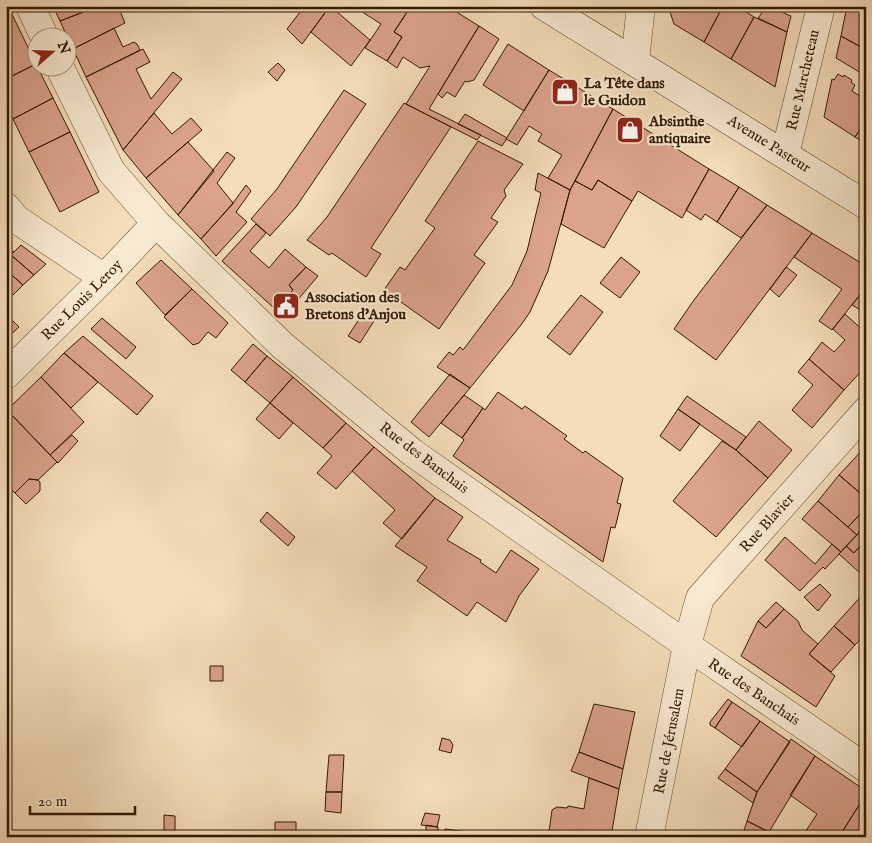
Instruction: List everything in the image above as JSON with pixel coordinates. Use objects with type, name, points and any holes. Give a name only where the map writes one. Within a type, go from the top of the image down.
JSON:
[{"type":"street","points":[[30,6],[40,28]]},
{"type":"street","name":"Avenue Pasteur","points":[[544,6],[866,205]]},
{"type":"street","points":[[635,62],[641,6]]},
{"type":"street","name":"Rue Marcheteau","points":[[785,154],[821,6]]},
{"type":"street","name":"Rue des Banchais","points":[[65,78],[111,171],[156,224],[283,346],[413,453],[686,645],[866,768]]},
{"type":"street","points":[[6,207],[16,219],[104,278]]},
{"type":"street","name":"Rue Louis Leroy","points":[[6,375],[156,224]]},
{"type":"street","name":"Rue Blavier","points":[[686,645],[700,598],[866,411]]},
{"type":"street","name":"Rue de Jérusalem","points":[[649,837],[686,645]]},
{"type":"building","points":[[6,6],[8,6],[28,47],[28,68],[6,79]]},
{"type":"building","points":[[53,6],[99,6],[60,21]]},
{"type":"building","points":[[99,6],[103,6],[105,10],[118,6],[125,23],[78,46],[78,28],[63,28],[60,21]]},
{"type":"building","points":[[293,6],[330,6],[302,44],[287,29],[300,12]]},
{"type":"building","points":[[330,6],[370,40],[351,66],[311,32]]},
{"type":"building","points":[[353,6],[411,6],[394,32],[402,37],[387,61],[365,48],[381,24]]},
{"type":"building","points":[[411,6],[447,6],[479,26],[429,109],[481,135],[477,140],[406,104],[430,66],[420,68],[403,57],[397,68],[387,61],[402,37],[394,32]]},
{"type":"building","points":[[668,6],[723,6],[704,42],[674,24]]},
{"type":"building","points":[[723,6],[737,6],[754,17],[731,59],[704,42]]},
{"type":"building","points":[[767,6],[791,16],[787,32],[758,18]]},
{"type":"building","points":[[847,6],[866,6],[866,34],[863,48],[841,36]]},
{"type":"building","points":[[754,17],[787,32],[775,87],[731,59]]},
{"type":"building","points":[[479,26],[499,39],[474,80],[465,81],[455,97],[447,92],[442,98],[438,94]]},
{"type":"building","points":[[114,28],[123,47],[134,42],[140,50],[86,77],[78,60],[78,46]]},
{"type":"building","points":[[841,36],[866,50],[866,76],[836,58]]},
{"type":"building","points":[[508,44],[549,70],[524,111],[483,85]]},
{"type":"building","points":[[143,49],[150,62],[136,69],[151,99],[173,72],[182,79],[123,150],[86,77]]},
{"type":"building","points":[[278,63],[285,70],[277,81],[268,72]]},
{"type":"building","points":[[28,68],[28,78],[43,78],[53,98],[13,119],[6,106],[6,79]]},
{"type":"building","points":[[549,70],[613,109],[570,190],[548,178],[562,155],[538,141],[542,134],[529,126],[517,145],[506,139]]},
{"type":"building","points":[[838,74],[852,80],[851,82],[855,85],[852,91],[866,100],[866,120],[855,137],[824,117],[832,79],[834,80]]},
{"type":"building","points":[[344,90],[366,104],[296,207],[270,236],[251,219],[277,189]]},
{"type":"building","points":[[53,98],[70,132],[29,152],[13,119]]},
{"type":"building","points":[[404,103],[451,127],[371,248],[381,254],[366,277],[332,253],[329,255],[307,240],[327,217]]},
{"type":"building","points":[[613,109],[709,169],[682,218],[638,191],[632,201],[598,180],[592,190],[575,181]]},
{"type":"building","points":[[154,113],[172,134],[191,118],[202,130],[146,178],[123,150]]},
{"type":"building","points":[[465,114],[507,138],[502,146],[458,124]]},
{"type":"building","points":[[866,120],[866,144],[855,137]]},
{"type":"building","points":[[70,132],[99,192],[60,212],[29,152]]},
{"type":"building","points":[[478,141],[523,164],[504,190],[506,196],[491,218],[498,222],[474,255],[485,263],[439,329],[384,290],[400,267],[405,270],[435,228],[425,221]]},
{"type":"building","points":[[188,142],[214,171],[178,215],[146,178]]},
{"type":"building","points":[[227,152],[235,158],[217,183],[233,203],[201,239],[178,215]]},
{"type":"building","points":[[709,169],[739,187],[717,222],[705,214],[701,220],[686,210]]},
{"type":"building","points":[[538,173],[570,190],[548,271],[530,312],[470,388],[437,367],[449,352],[453,355],[460,347],[463,350],[512,285],[527,251],[541,193],[535,190]]},
{"type":"building","points":[[598,180],[632,201],[604,248],[561,224],[570,190],[575,181],[592,190]]},
{"type":"building","points":[[246,185],[251,191],[236,212],[247,222],[216,256],[201,239],[231,206]]},
{"type":"building","points":[[739,187],[767,205],[741,238],[717,222]]},
{"type":"building","points":[[767,205],[812,233],[716,360],[674,329]]},
{"type":"building","points":[[256,224],[266,233],[250,251],[269,268],[285,249],[306,267],[289,285],[293,290],[275,309],[222,261]]},
{"type":"building","points":[[812,233],[866,266],[866,287],[832,330],[819,321],[842,289],[794,257]]},
{"type":"building","points":[[21,245],[46,264],[34,275],[11,255]]},
{"type":"building","points":[[6,248],[14,252],[6,259]]},
{"type":"building","points":[[11,255],[34,275],[23,285],[6,270],[6,259]]},
{"type":"building","points":[[621,257],[640,272],[620,298],[600,283]]},
{"type":"building","points":[[161,260],[192,289],[165,315],[136,283]]},
{"type":"building","points":[[306,267],[318,276],[284,316],[275,309],[293,290],[289,285]]},
{"type":"building","points":[[786,267],[797,275],[779,297],[770,289]]},
{"type":"building","points":[[6,270],[23,285],[12,296],[6,290]]},
{"type":"building","points":[[866,287],[866,313],[852,305]]},
{"type":"building","points":[[192,289],[228,323],[216,338],[208,332],[199,343],[193,345],[164,317]]},
{"type":"building","points":[[6,290],[12,296],[6,301]]},
{"type":"building","points":[[581,295],[603,312],[570,355],[547,337]]},
{"type":"building","points":[[364,312],[374,321],[360,343],[348,336]]},
{"type":"building","points":[[6,314],[19,327],[6,339]]},
{"type":"building","points":[[845,314],[866,333],[866,366],[844,390],[809,359],[822,342],[834,352],[845,340],[833,329]]},
{"type":"building","points":[[102,318],[136,347],[126,359],[91,329]]},
{"type":"building","points":[[866,319],[866,333],[860,327]]},
{"type":"building","points":[[83,336],[153,396],[137,415],[64,353]]},
{"type":"building","points":[[253,344],[267,356],[245,382],[231,370]]},
{"type":"building","points":[[64,353],[98,382],[71,408],[41,377]]},
{"type":"building","points":[[267,356],[293,377],[270,403],[245,382]]},
{"type":"building","points":[[809,359],[844,390],[812,428],[792,410],[813,385],[798,372]]},
{"type":"building","points":[[450,374],[470,388],[429,437],[411,422]]},
{"type":"building","points":[[41,377],[84,422],[50,455],[7,410]]},
{"type":"building","points":[[293,377],[346,423],[323,448],[270,403]]},
{"type":"building","points":[[498,392],[522,409],[525,406],[567,436],[564,439],[583,453],[585,451],[623,478],[617,503],[621,504],[615,528],[611,527],[603,562],[453,456],[464,440],[462,438],[483,408],[485,410]]},
{"type":"building","points":[[464,395],[483,408],[462,438],[441,423]]},
{"type":"building","points":[[687,396],[746,437],[736,450],[678,409]]},
{"type":"building","points":[[270,403],[293,423],[279,439],[256,419]]},
{"type":"building","points":[[678,409],[700,424],[680,451],[660,436]]},
{"type":"building","points":[[7,410],[57,462],[38,480],[29,479],[15,493],[6,484]]},
{"type":"building","points":[[759,421],[792,450],[768,478],[736,450]]},
{"type":"building","points":[[346,423],[374,447],[336,489],[317,473],[332,456],[323,448]]},
{"type":"building","points":[[72,435],[78,441],[58,463],[50,455]]},
{"type":"building","points":[[722,441],[736,450],[768,478],[716,537],[673,501]]},
{"type":"building","points":[[866,446],[866,498],[839,475]]},
{"type":"building","points":[[374,447],[435,498],[402,539],[383,523],[395,510],[352,471]]},
{"type":"building","points":[[839,475],[866,498],[866,508],[848,527],[818,501]]},
{"type":"building","points":[[29,479],[40,482],[40,491],[26,504],[15,493]]},
{"type":"building","points":[[435,498],[463,517],[447,540],[481,560],[480,562],[496,573],[511,550],[539,569],[519,596],[506,622],[477,602],[467,616],[417,581],[427,567],[395,546]]},
{"type":"building","points":[[818,501],[857,535],[841,552],[802,519]]},
{"type":"building","points":[[866,508],[866,525],[857,535],[848,527]]},
{"type":"building","points":[[267,512],[295,537],[288,546],[260,521]]},
{"type":"building","points":[[866,525],[866,543],[864,542],[854,553],[846,546]]},
{"type":"building","points":[[785,537],[815,564],[832,544],[841,552],[825,569],[823,567],[800,591],[765,560]]},
{"type":"building","points":[[864,542],[866,543],[866,567],[860,573],[839,554],[846,546],[854,553]]},
{"type":"building","points":[[820,584],[831,595],[818,611],[804,597]]},
{"type":"building","points":[[866,591],[866,634],[855,645],[834,626]]},
{"type":"building","points":[[776,602],[784,609],[766,628],[758,621]]},
{"type":"building","points":[[784,609],[798,621],[802,630],[818,644],[809,654],[835,676],[816,707],[741,656],[758,621],[766,628]]},
{"type":"building","points":[[834,626],[855,645],[831,672],[809,654]]},
{"type":"building","points":[[210,666],[223,666],[223,681],[210,681]]},
{"type":"building","points":[[728,699],[732,702],[715,728],[710,725],[710,722]]},
{"type":"building","points":[[732,702],[760,721],[742,747],[715,728]]},
{"type":"building","points":[[594,704],[635,712],[623,769],[579,752]]},
{"type":"building","points":[[760,721],[790,742],[757,792],[725,769]]},
{"type":"building","points":[[442,738],[450,740],[453,745],[451,753],[439,750]]},
{"type":"building","points":[[791,739],[815,756],[769,832],[747,821],[757,792]]},
{"type":"building","points":[[579,752],[623,769],[619,789],[571,771]]},
{"type":"building","points":[[329,755],[344,755],[342,792],[326,792]]},
{"type":"building","points":[[815,756],[866,791],[866,794],[839,837],[802,837],[817,814],[790,795]]},
{"type":"building","points":[[725,769],[757,792],[753,803],[718,778]]},
{"type":"building","points":[[589,778],[619,789],[611,837],[545,837],[546,831],[549,832],[552,810],[557,807],[567,808],[568,806],[584,809]]},
{"type":"building","points":[[326,792],[342,792],[341,813],[325,811]]},
{"type":"building","points":[[866,794],[866,837],[839,837]]},
{"type":"building","points":[[425,813],[440,815],[437,827],[421,825]]},
{"type":"building","points":[[164,815],[175,816],[175,837],[164,837]]},
{"type":"building","points":[[747,821],[769,832],[767,837],[742,837]]},
{"type":"building","points":[[275,822],[296,822],[296,837],[275,837]]},
{"type":"building","points":[[426,825],[438,827],[438,837],[426,837]]},
{"type":"building","points":[[445,829],[461,831],[461,837],[445,837]]},
{"type":"building","points":[[461,831],[495,837],[461,837]]},
{"type":"place","name":"La Tête dans le Guidon","points":[[565,92]]},
{"type":"place","name":"Absinthe antiquaire","points":[[630,130]]},
{"type":"place","name":"Association des Bretons d'Anjou","points":[[286,306]]}]
